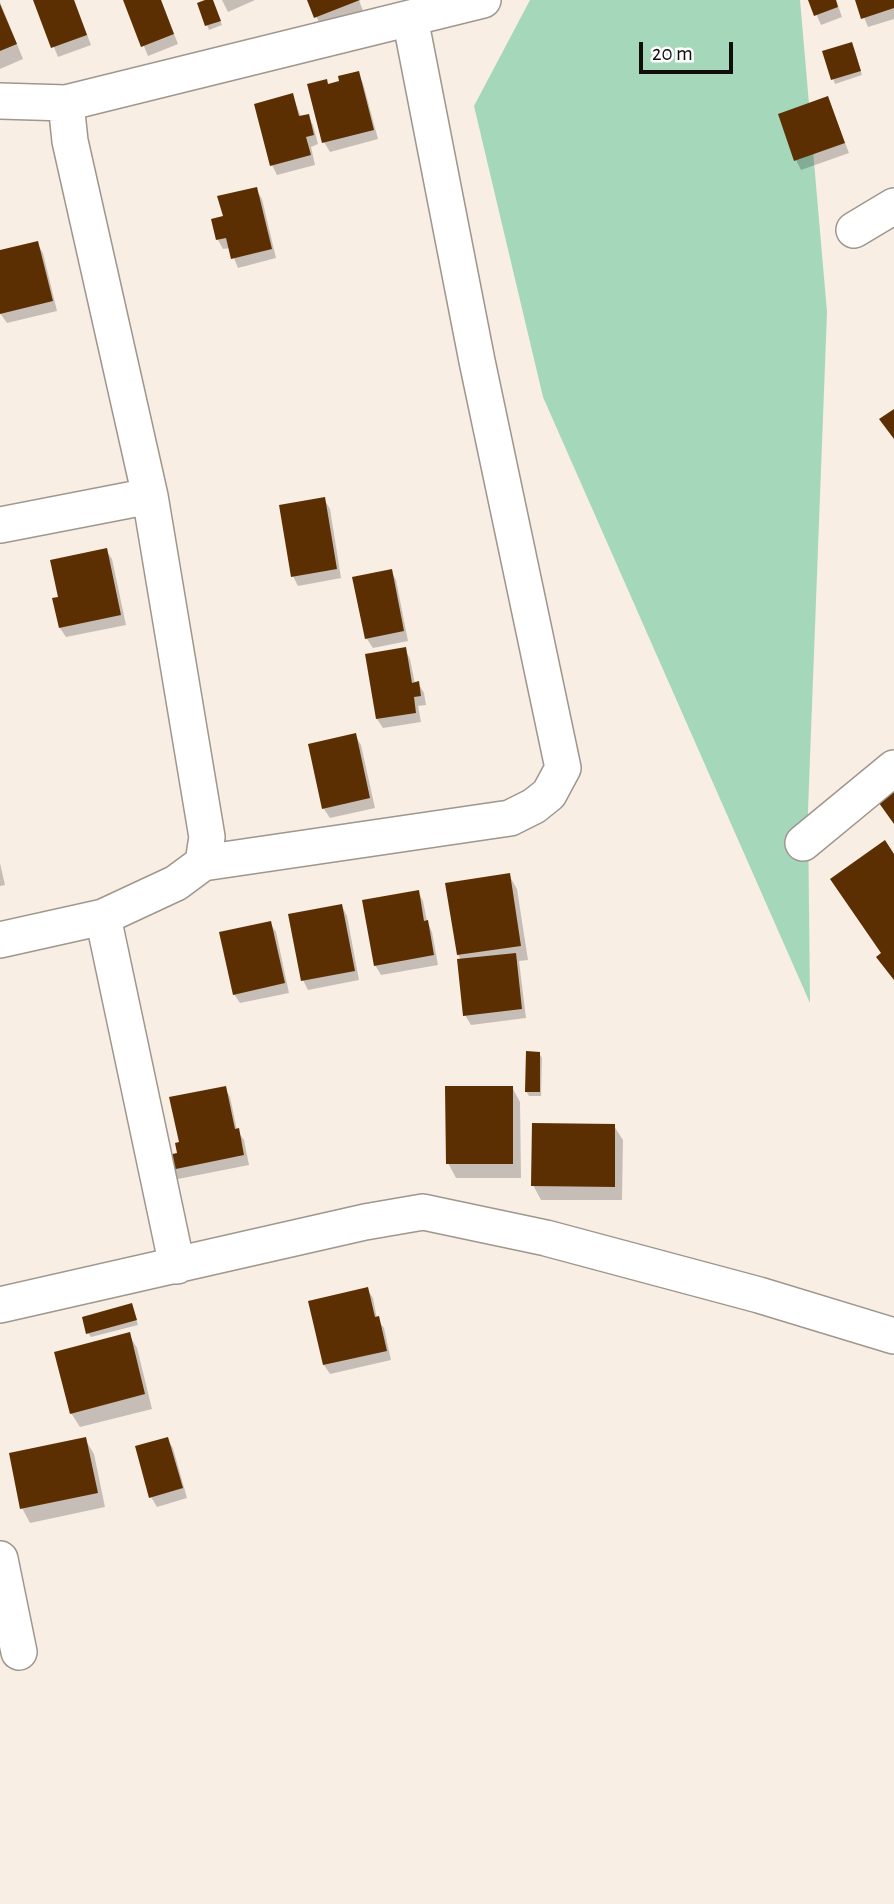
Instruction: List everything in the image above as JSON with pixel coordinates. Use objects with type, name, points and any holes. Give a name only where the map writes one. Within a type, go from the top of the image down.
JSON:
[{"type":"street","points":[[0,101],[66,103],[483,0]]},
{"type":"street","points":[[0,940],[103,917],[176,883],[203,863],[510,818],[534,806],[549,794],[563,768],[475,348],[410,18]]},
{"type":"street","points":[[66,103],[70,141],[150,496],[208,837],[203,863]]},
{"type":"street","points":[[854,230],[894,206]]},
{"type":"street","points":[[0,525],[150,496]]},
{"type":"street","points":[[803,843],[894,768]]},
{"type":"street","points":[[103,917],[177,1266]]},
{"type":"street","points":[[0,1305],[365,1222],[423,1212],[546,1238],[759,1295],[894,1336]]},
{"type":"street","points":[[0,1559],[19,1651]]},
{"type":"green space","points":[[530,0],[800,0],[827,312],[808,810],[810,1003],[543,397],[474,106]]},
{"type":"building","points":[[33,0],[74,0],[87,35],[51,48]]},
{"type":"building","points":[[123,0],[161,0],[174,34],[141,47]]},
{"type":"building","points":[[213,0],[221,21],[205,26],[197,3]]},
{"type":"building","points":[[307,0],[360,0],[314,18]]},
{"type":"building","points":[[808,0],[836,0],[838,7],[814,16]]},
{"type":"building","points":[[855,0],[894,0],[894,8],[861,19]]},
{"type":"building","points":[[0,4],[17,44],[0,51]]},
{"type":"building","points":[[852,42],[861,71],[831,80],[822,51]]},
{"type":"building","points":[[359,71],[374,130],[322,143],[307,84],[327,79],[328,84],[339,81],[338,76]]},
{"type":"building","points":[[293,93],[299,116],[309,114],[314,135],[306,137],[311,155],[270,166],[254,104]]},
{"type":"building","points":[[828,96],[845,143],[794,161],[778,114]]},
{"type":"building","points":[[257,187],[272,249],[231,259],[226,238],[216,240],[211,219],[223,216],[217,196]]},
{"type":"building","points":[[38,241],[53,301],[0,314],[0,250]]},
{"type":"building","points":[[894,409],[894,439],[879,419]]},
{"type":"building","points":[[325,497],[337,569],[291,577],[279,505]]},
{"type":"building","points":[[107,548],[121,615],[59,628],[52,598],[58,597],[50,560]]},
{"type":"building","points":[[392,569],[404,631],[365,639],[352,577]]},
{"type":"building","points":[[406,647],[412,683],[419,681],[421,696],[414,697],[416,713],[376,719],[365,654]]},
{"type":"building","points":[[356,733],[370,798],[322,809],[308,744]]},
{"type":"building","points":[[894,792],[894,824],[879,803]]},
{"type":"building","points":[[885,840],[894,854],[894,980],[876,957],[881,953],[830,879]]},
{"type":"building","points":[[510,873],[521,946],[457,955],[445,883]]},
{"type":"building","points":[[419,890],[434,955],[374,966],[362,900]]},
{"type":"building","points":[[342,904],[355,971],[301,981],[288,914]]},
{"type":"building","points":[[271,921],[285,983],[233,995],[219,932]]},
{"type":"building","points":[[516,953],[522,1009],[463,1016],[457,959]]},
{"type":"building","points":[[526,1051],[540,1052],[540,1092],[525,1092]]},
{"type":"building","points":[[226,1086],[235,1129],[239,1128],[244,1155],[171,1170],[168,1155],[177,1153],[175,1143],[179,1142],[169,1097]]},
{"type":"building","points":[[445,1086],[513,1086],[513,1164],[446,1164]]},
{"type":"building","points":[[532,1123],[615,1124],[615,1187],[531,1186]]},
{"type":"building","points":[[368,1287],[375,1317],[379,1316],[387,1351],[323,1365],[308,1301]]},
{"type":"building","points":[[132,1303],[137,1320],[86,1334],[82,1317]]},
{"type":"building","points":[[130,1332],[145,1394],[70,1414],[54,1352]]},
{"type":"building","points":[[86,1437],[98,1493],[20,1509],[9,1453]]},
{"type":"building","points":[[168,1437],[183,1488],[149,1498],[135,1446]]}]
